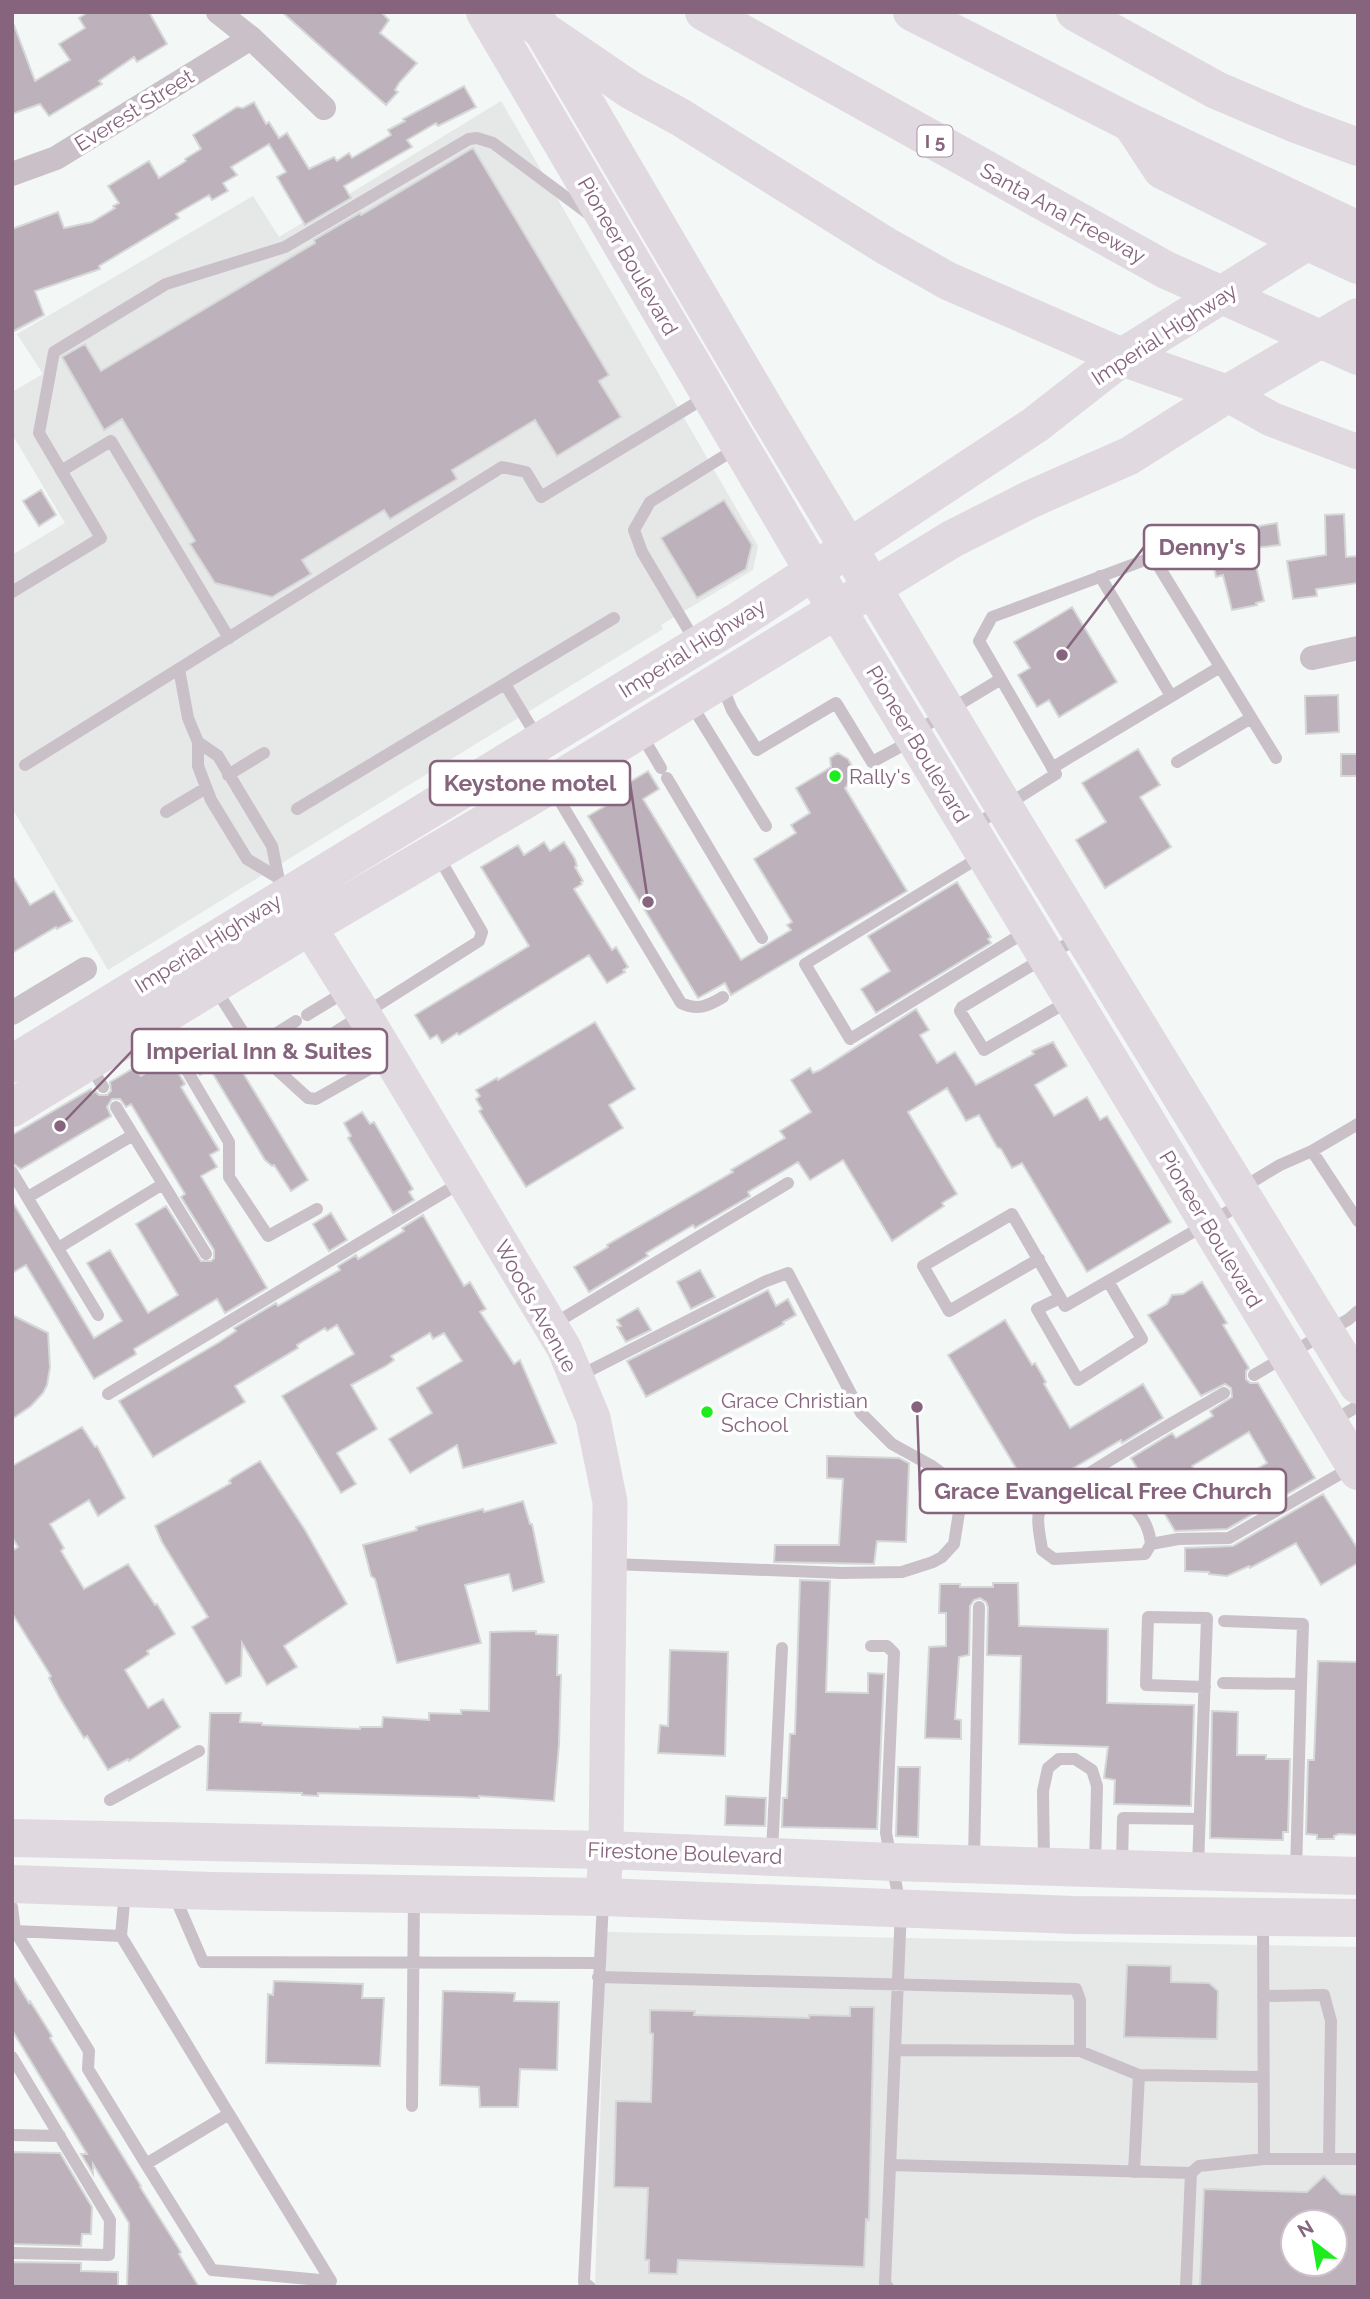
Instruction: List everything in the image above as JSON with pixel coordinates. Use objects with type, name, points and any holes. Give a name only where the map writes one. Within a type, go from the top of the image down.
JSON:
[{"type":"main road","name":"Pioneer Boulevard","points":[[485,12],[912,734],[1082,935],[1358,1385]]},
{"type":"main road","points":[[516,12],[632,91],[680,117],[886,246],[948,281],[1122,357],[1227,394]]},
{"type":"main road","name":"Pioneer Boulevard","points":[[532,12],[948,710],[1038,942],[1287,1354],[1344,1415],[1356,1468]]},
{"type":"main road","name":"Santa Ana Freeway","points":[[704,12],[1166,270],[1358,356]]},
{"type":"main road","points":[[912,12],[1129,121],[1288,216],[1358,265]]},
{"type":"main road","points":[[1075,12],[1216,90],[1358,147]]},
{"type":"main road","name":"Imperial Highway","points":[[12,1064],[283,885],[540,741],[698,645],[1035,425],[1122,357],[1358,210]]},
{"type":"main road","points":[[1288,216],[1358,230]]},
{"type":"main road","name":"Imperial Highway","points":[[12,1108],[96,1074],[157,1019],[550,785],[952,539],[1129,456],[1227,394],[1358,317]]},
{"type":"main road","name":"Firestone Boulevard","points":[[12,1838],[606,1850],[974,1865],[1358,1876]]},
{"type":"main road","points":[[12,1884],[603,1897],[1073,1915],[1358,1918]]},
{"type":"street","points":[[218,12],[251,38],[324,108]]},
{"type":"street","name":"Everest Street","points":[[12,174],[56,158],[251,38]]},
{"type":"street","points":[[1227,394],[1271,419],[1358,452]]},
{"type":"street","points":[[1312,658],[1358,648]]},
{"type":"street","name":"Woods Avenue","points":[[283,885],[390,1057],[564,1348],[593,1418],[610,1502],[606,1850],[603,1897]]},
{"type":"street","points":[[12,1013],[85,969]]},
{"type":"lane","points":[[12,592],[101,538],[39,433],[54,352],[166,284],[285,247],[459,142],[477,138],[493,143],[615,234]]},
{"type":"lane","points":[[25,765],[502,467],[526,472],[541,497],[710,395]]},
{"type":"lane","points":[[61,471],[111,441],[229,638]]},
{"type":"lane","points":[[698,645],[642,552],[634,530],[650,502],[740,446]]},
{"type":"lane","points":[[1082,935],[1038,942],[850,1039],[805,964],[967,865],[1055,774],[979,641],[992,617],[1153,557],[1276,758]]},
{"type":"lane","points":[[1100,576],[1171,696]]},
{"type":"lane","points":[[297,809],[614,618]]},
{"type":"lane","points":[[1052,768],[1220,667]]},
{"type":"lane","points":[[179,669],[188,718],[198,742],[198,766],[211,800],[247,859],[283,885]]},
{"type":"lane","points":[[705,691],[732,710],[757,750],[836,703],[872,762],[898,748],[912,734],[1000,679]]},
{"type":"lane","points":[[505,684],[540,741]]},
{"type":"lane","points":[[705,691],[766,826]]},
{"type":"lane","points":[[1177,762],[1251,718]]},
{"type":"lane","points":[[639,731],[762,938]]},
{"type":"lane","points":[[198,742],[218,756],[272,846],[283,885]]},
{"type":"lane","points":[[228,775],[264,753]]},
{"type":"lane","points":[[550,785],[681,1003],[690,1007],[701,1007],[723,997]]},
{"type":"lane","points":[[166,812],[206,788]]},
{"type":"lane","points":[[253,1048],[301,1018],[356,1001],[480,941],[482,932],[436,853]]},
{"type":"lane","points":[[1038,942],[962,1007],[961,1015],[984,1050],[1072,999]]},
{"type":"lane","points":[[213,985],[253,1048],[308,1098],[316,1099],[390,1057]]},
{"type":"lane","points":[[277,1069],[356,1001]]},
{"type":"lane","points":[[157,1019],[229,1142],[229,1177],[268,1236],[317,1209]]},
{"type":"lane","points":[[116,1107],[206,1254]]},
{"type":"lane","points":[[1039,1259],[949,1311],[923,1266],[1012,1213],[1039,1259],[1065,1306],[1208,1223],[1280,1165],[1312,1152],[1358,1124]]},
{"type":"lane","points":[[27,1197],[133,1135]]},
{"type":"lane","points":[[1312,1152],[1358,1221]]},
{"type":"lane","points":[[12,1172],[98,1315]]},
{"type":"lane","points":[[108,1394],[463,1180]]},
{"type":"lane","points":[[551,1326],[788,1183]]},
{"type":"lane","points":[[58,1248],[163,1184]]},
{"type":"lane","points":[[576,1377],[764,1282],[788,1273],[861,1413],[892,1444],[932,1466],[951,1480],[958,1490],[960,1506],[954,1544],[933,1562],[902,1572],[829,1573],[609,1564]]},
{"type":"lane","points":[[1060,1298],[1037,1309],[1078,1380],[1142,1339],[1108,1281]]},
{"type":"lane","points":[[1254,1375],[1358,1311]]},
{"type":"lane","points":[[1085,1476],[1136,1507],[1150,1531],[1151,1544],[1144,1554],[1054,1559],[1042,1550],[1039,1513],[1043,1505],[1085,1476],[1224,1393]]},
{"type":"lane","points":[[1151,1544],[1178,1539],[1229,1538],[1356,1468]]},
{"type":"lane","points":[[974,1865],[979,1607]]},
{"type":"lane","points":[[1198,1872],[1208,1618],[1148,1617],[1146,1685],[1205,1687]]},
{"type":"lane","points":[[1224,1621],[1303,1624],[1296,1874]]},
{"type":"lane","points":[[871,1646],[887,1646],[894,1653],[886,1833],[901,1910],[884,2286]]},
{"type":"lane","points":[[772,1856],[782,1648]]},
{"type":"lane","points":[[1223,1683],[1301,1684]]},
{"type":"lane","points":[[110,1800],[199,1751]]},
{"type":"lane","points":[[1044,1867],[1043,1791],[1048,1768],[1059,1759],[1075,1759],[1091,1770],[1097,1786],[1108,1869]]},
{"type":"lane","points":[[1108,1869],[1124,1818],[1200,1819]]},
{"type":"lane","points":[[12,1907],[15,1931],[89,2051],[88,2069],[212,2270],[331,2281],[121,1936],[126,1888]]},
{"type":"lane","points":[[172,1889],[203,1962],[598,1963]]},
{"type":"lane","points":[[412,2106],[414,1893]]},
{"type":"lane","points":[[590,2287],[584,2282],[603,1897]]},
{"type":"lane","points":[[1263,1917],[1264,2159]]},
{"type":"lane","points":[[15,1931],[121,1936]]},
{"type":"lane","points":[[598,1977],[1076,1989],[1080,2000],[1080,2051]]},
{"type":"lane","points":[[1263,1996],[1324,1995],[1331,2021],[1329,2159]]},
{"type":"lane","points":[[895,2050],[1080,2051],[1139,2075],[1262,2077]]},
{"type":"lane","points":[[12,2057],[110,2220],[109,2255],[12,2253]]},
{"type":"lane","points":[[1134,2172],[1139,2075]]},
{"type":"lane","points":[[146,2164],[229,2114]]},
{"type":"lane","points":[[12,2135],[60,2136]]},
{"type":"lane","points":[[1185,2287],[1191,2174],[1199,2166],[1264,2159],[1358,2159]]},
{"type":"lane","points":[[890,2165],[1191,2174]]},
{"type":"shaded area","points":[[501,101],[758,546],[753,570],[661,625],[663,629],[108,970],[12,808],[12,555],[65,523],[12,434],[12,392],[43,374],[17,334],[253,196],[279,237]]},
{"type":"shaded area","points":[[606,1932],[1358,1947],[1358,2287],[595,2287]]},
{"type":"building","points":[[88,12],[149,12],[167,44],[137,62],[134,57],[99,81],[102,84],[49,116],[40,104],[12,114],[12,26],[14,25],[35,81],[70,60],[59,44],[85,28],[79,18]]},
{"type":"building","points":[[282,12],[381,12],[389,20],[380,33],[417,63],[399,83],[395,90],[398,92],[386,105]]},
{"type":"building","points":[[464,86],[476,107],[438,126],[436,123],[407,140],[412,147],[344,186],[351,198],[305,225],[277,177],[286,172],[269,144],[231,167],[237,175],[223,183],[228,191],[212,200],[209,195],[176,214],[179,218],[99,266],[100,269],[35,291],[44,315],[12,332],[12,229],[58,212],[64,228],[92,222],[119,203],[108,186],[149,161],[159,178],[201,149],[193,135],[237,107],[243,108],[254,102],[266,124],[269,122],[279,138],[287,133],[309,169],[334,157],[337,161],[349,153],[352,158],[391,135],[388,130],[405,121],[403,119]]},
{"type":"building","points":[[473,148],[609,375],[599,381],[621,417],[557,456],[535,420],[452,470],[457,479],[390,519],[384,510],[302,560],[311,574],[272,597],[215,583],[190,544],[195,541],[122,419],[104,430],[62,357],[85,344],[101,371],[315,243],[314,240]]},
{"type":"building","points":[[41,490],[56,515],[39,526],[23,501]]},
{"type":"building","points":[[724,500],[752,545],[746,569],[697,598],[661,538]]},
{"type":"building","points":[[1344,514],[1346,557],[1358,556],[1358,583],[1316,589],[1317,596],[1293,599],[1287,561],[1326,555],[1325,515]]},
{"type":"building","points":[[1277,523],[1280,545],[1253,548],[1251,530]]},
{"type":"building","points":[[1251,543],[1264,601],[1232,610],[1223,575],[1216,577],[1211,552]]},
{"type":"building","points":[[1072,607],[1117,682],[1059,717],[1049,700],[1037,707],[1018,675],[1030,668],[1014,642]]},
{"type":"building","points":[[1338,695],[1339,732],[1306,734],[1305,696]]},
{"type":"building","points":[[1138,749],[1160,785],[1140,797],[1171,847],[1105,888],[1076,840],[1106,822],[1082,783]]},
{"type":"building","points":[[838,753],[848,759],[852,766],[854,777],[845,788],[907,891],[731,995],[725,983],[698,998],[588,816],[614,801],[610,794],[648,771],[659,789],[643,799],[741,960],[791,930],[787,925],[792,922],[754,859],[796,833],[791,825],[810,813],[796,788],[831,767],[830,758]]},
{"type":"building","points":[[1341,754],[1358,754],[1358,776],[1341,776]]},
{"type":"building","points":[[544,842],[550,851],[564,842],[575,859],[575,867],[583,881],[574,889],[612,950],[616,947],[628,967],[623,970],[625,972],[607,983],[589,955],[459,1035],[457,1033],[442,1043],[437,1035],[430,1039],[415,1015],[529,946],[481,867],[518,845],[524,855]]},
{"type":"building","points":[[12,875],[30,905],[54,891],[72,921],[57,929],[56,927],[12,953]]},
{"type":"building","points":[[957,882],[991,937],[988,939],[991,943],[876,1013],[861,989],[890,971],[868,936]]},
{"type":"building","points":[[916,1009],[929,1030],[920,1035],[937,1063],[955,1052],[976,1085],[1034,1054],[1032,1051],[1053,1042],[1067,1066],[1035,1085],[1054,1116],[1087,1097],[1100,1120],[1107,1116],[1171,1222],[1087,1272],[1022,1163],[1012,1168],[979,1115],[966,1121],[947,1088],[908,1112],[957,1194],[942,1203],[944,1206],[892,1241],[843,1160],[810,1180],[798,1162],[748,1192],[750,1196],[646,1253],[648,1256],[589,1292],[574,1267],[785,1138],[780,1131],[811,1112],[791,1080],[810,1068],[813,1073],[820,1070]]},
{"type":"building","points":[[595,1022],[635,1089],[609,1105],[623,1128],[526,1187],[479,1111],[482,1109],[476,1099],[480,1096],[476,1090],[497,1078],[498,1080]]},
{"type":"building","points":[[220,1029],[240,1062],[237,1063],[308,1180],[291,1191],[274,1165],[265,1160],[210,1069],[200,1075],[185,1050]]},
{"type":"building","points":[[170,1059],[185,1084],[181,1087],[219,1150],[210,1155],[217,1167],[201,1176],[267,1288],[225,1313],[217,1299],[134,1349],[136,1354],[94,1379],[26,1265],[12,1273],[12,1201],[94,1338],[122,1321],[87,1263],[110,1250],[148,1313],[178,1295],[136,1224],[166,1206],[201,1261],[211,1261],[214,1258],[214,1250],[181,1197],[185,1194],[131,1104],[126,1107],[120,1099],[112,1099],[107,1107],[111,1116],[21,1169],[12,1163],[12,1135],[91,1089],[93,1093],[95,1091],[99,1095],[107,1095],[111,1091],[110,1082],[134,1068],[141,1076]]},
{"type":"building","points":[[362,1112],[370,1124],[374,1122],[413,1189],[409,1192],[414,1200],[393,1213],[348,1138],[351,1136],[344,1123]]},
{"type":"building","points":[[331,1213],[347,1240],[329,1251],[313,1224]]},
{"type":"building","points":[[423,1215],[464,1286],[470,1282],[486,1309],[480,1312],[514,1364],[520,1360],[556,1443],[463,1468],[457,1445],[410,1473],[389,1439],[432,1413],[417,1388],[462,1361],[444,1333],[433,1339],[430,1333],[391,1356],[394,1360],[386,1366],[351,1385],[377,1429],[337,1453],[356,1484],[341,1493],[282,1396],[354,1354],[337,1325],[327,1331],[325,1328],[297,1345],[298,1348],[235,1386],[245,1402],[153,1457],[119,1401],[218,1343],[236,1331],[234,1328],[276,1303],[278,1306],[340,1270],[338,1266],[356,1255],[358,1259],[404,1231],[402,1228]]},
{"type":"building","points":[[700,1270],[715,1297],[691,1309],[677,1282]]},
{"type":"building","points":[[1202,1282],[1227,1323],[1223,1325],[1249,1368],[1246,1371],[1246,1379],[1250,1383],[1258,1383],[1315,1478],[1227,1529],[1175,1531],[1131,1458],[1172,1433],[1176,1438],[1213,1416],[1210,1411],[1232,1397],[1231,1388],[1225,1384],[1201,1396],[1148,1315],[1167,1304],[1172,1295],[1183,1294]],"holes":[[[1249,1432],[1267,1463],[1210,1497],[1192,1466]]]},
{"type":"building","points":[[768,1290],[776,1306],[788,1299],[796,1315],[783,1322],[784,1324],[646,1397],[627,1361]]},
{"type":"building","points":[[638,1308],[651,1330],[626,1342],[617,1327],[621,1326],[617,1320]]},
{"type":"building","points":[[12,1315],[48,1333],[50,1367],[43,1393],[31,1406],[12,1419]]},
{"type":"building","points":[[1005,1320],[1032,1365],[1035,1363],[1070,1428],[1143,1384],[1163,1418],[1031,1493],[948,1355]]},
{"type":"building","points":[[82,1427],[95,1447],[97,1446],[125,1498],[98,1516],[89,1500],[50,1524],[64,1548],[61,1551],[84,1589],[128,1564],[175,1634],[147,1651],[149,1654],[125,1670],[148,1708],[163,1699],[180,1727],[129,1761],[128,1759],[108,1770],[60,1699],[49,1678],[51,1676],[12,1613],[12,1551],[18,1547],[12,1537],[12,1466]]},
{"type":"building","points":[[827,1456],[899,1458],[909,1463],[906,1542],[877,1541],[874,1564],[774,1562],[775,1545],[839,1545],[843,1479],[827,1478]]},
{"type":"building","points":[[260,1461],[305,1530],[347,1604],[284,1646],[297,1667],[267,1685],[242,1643],[241,1676],[226,1684],[192,1627],[208,1617],[155,1526],[231,1483],[229,1481],[232,1478]]},
{"type":"building","points":[[1323,1494],[1358,1549],[1358,1563],[1321,1585],[1296,1543],[1250,1568],[1249,1566],[1227,1576],[1185,1571],[1185,1548],[1233,1546]]},
{"type":"building","points":[[523,1501],[532,1524],[544,1582],[513,1591],[509,1574],[465,1585],[481,1643],[397,1663],[375,1579],[371,1576],[363,1545],[417,1530],[416,1527]]},
{"type":"building","points":[[800,1580],[830,1581],[826,1692],[868,1693],[868,1673],[884,1674],[877,1829],[782,1827],[783,1798],[787,1798],[790,1734],[795,1734]]},
{"type":"building","points":[[993,1583],[1018,1583],[1019,1626],[1108,1629],[1107,1703],[1194,1705],[1191,1806],[1114,1804],[1115,1780],[1104,1778],[1108,1747],[1019,1744],[1021,1656],[987,1655],[988,1607],[980,1598],[974,1600],[970,1606],[969,1655],[959,1657],[955,1719],[961,1720],[961,1739],[925,1738],[929,1647],[946,1646],[946,1613],[939,1613],[940,1584],[993,1587]]},
{"type":"building","points":[[536,1631],[536,1634],[558,1635],[557,1675],[561,1675],[554,1801],[479,1796],[318,1793],[318,1796],[302,1793],[207,1790],[210,1713],[241,1713],[240,1722],[262,1725],[360,1729],[382,1727],[383,1717],[429,1720],[429,1713],[489,1711],[490,1632]]},
{"type":"building","points":[[670,1650],[728,1652],[725,1756],[658,1753],[660,1725],[668,1726]]},
{"type":"building","points":[[1318,1661],[1358,1662],[1358,1835],[1339,1834],[1334,1836],[1334,1839],[1317,1839],[1317,1835],[1306,1834],[1308,1760],[1314,1760]]},
{"type":"building","points":[[1212,1711],[1238,1712],[1237,1755],[1266,1755],[1266,1759],[1290,1759],[1288,1832],[1283,1832],[1283,1840],[1210,1838]]},
{"type":"building","points":[[898,1767],[920,1767],[918,1837],[896,1836]]},
{"type":"building","points":[[726,1796],[766,1798],[765,1826],[725,1825]]},
{"type":"building","points":[[1127,1965],[1171,1966],[1171,1982],[1209,1983],[1218,1991],[1217,2039],[1124,2037]]},
{"type":"building","points":[[12,1975],[52,2036],[50,2038],[181,2252],[179,2254],[199,2287],[127,2287],[129,2223],[93,2164],[93,2174],[81,2154],[87,2154],[12,2030]]},
{"type":"building","points":[[274,1981],[363,1984],[362,1998],[384,1998],[380,2066],[266,2063],[268,1994],[273,1995]]},
{"type":"building","points":[[443,1991],[515,1993],[514,2001],[559,2002],[557,2070],[520,2069],[518,2107],[480,2107],[479,2087],[440,2085]]},
{"type":"building","points":[[850,2007],[874,2007],[869,2220],[866,2219],[864,2267],[678,2260],[677,2274],[649,2273],[649,2260],[645,2260],[648,2188],[614,2187],[616,2101],[651,2102],[653,2034],[650,2033],[650,2010],[695,2011],[694,2015],[809,2018],[809,2015],[850,2016]]},
{"type":"building","points":[[12,2152],[60,2153],[92,2207],[91,2234],[82,2234],[81,2246],[12,2244]]},
{"type":"building","points":[[1324,2176],[1341,2194],[1358,2195],[1358,2287],[1200,2287],[1204,2189],[1307,2192]]},
{"type":"building","points":[[12,2262],[81,2263],[81,2271],[118,2272],[118,2287],[12,2287]]},
{"type":"place","name":"Denny's","points":[[1062,655]]},
{"type":"place","name":"Rally's","points":[[835,776]]},
{"type":"place","name":"Keystone motel","points":[[648,902]]},
{"type":"place","name":"Imperial Inn & Suites","points":[[60,1126]]},
{"type":"place","name":"Grace Evangelical Free Church","points":[[917,1407]]},
{"type":"place","name":"Grace Christian School","points":[[707,1412]]}]
